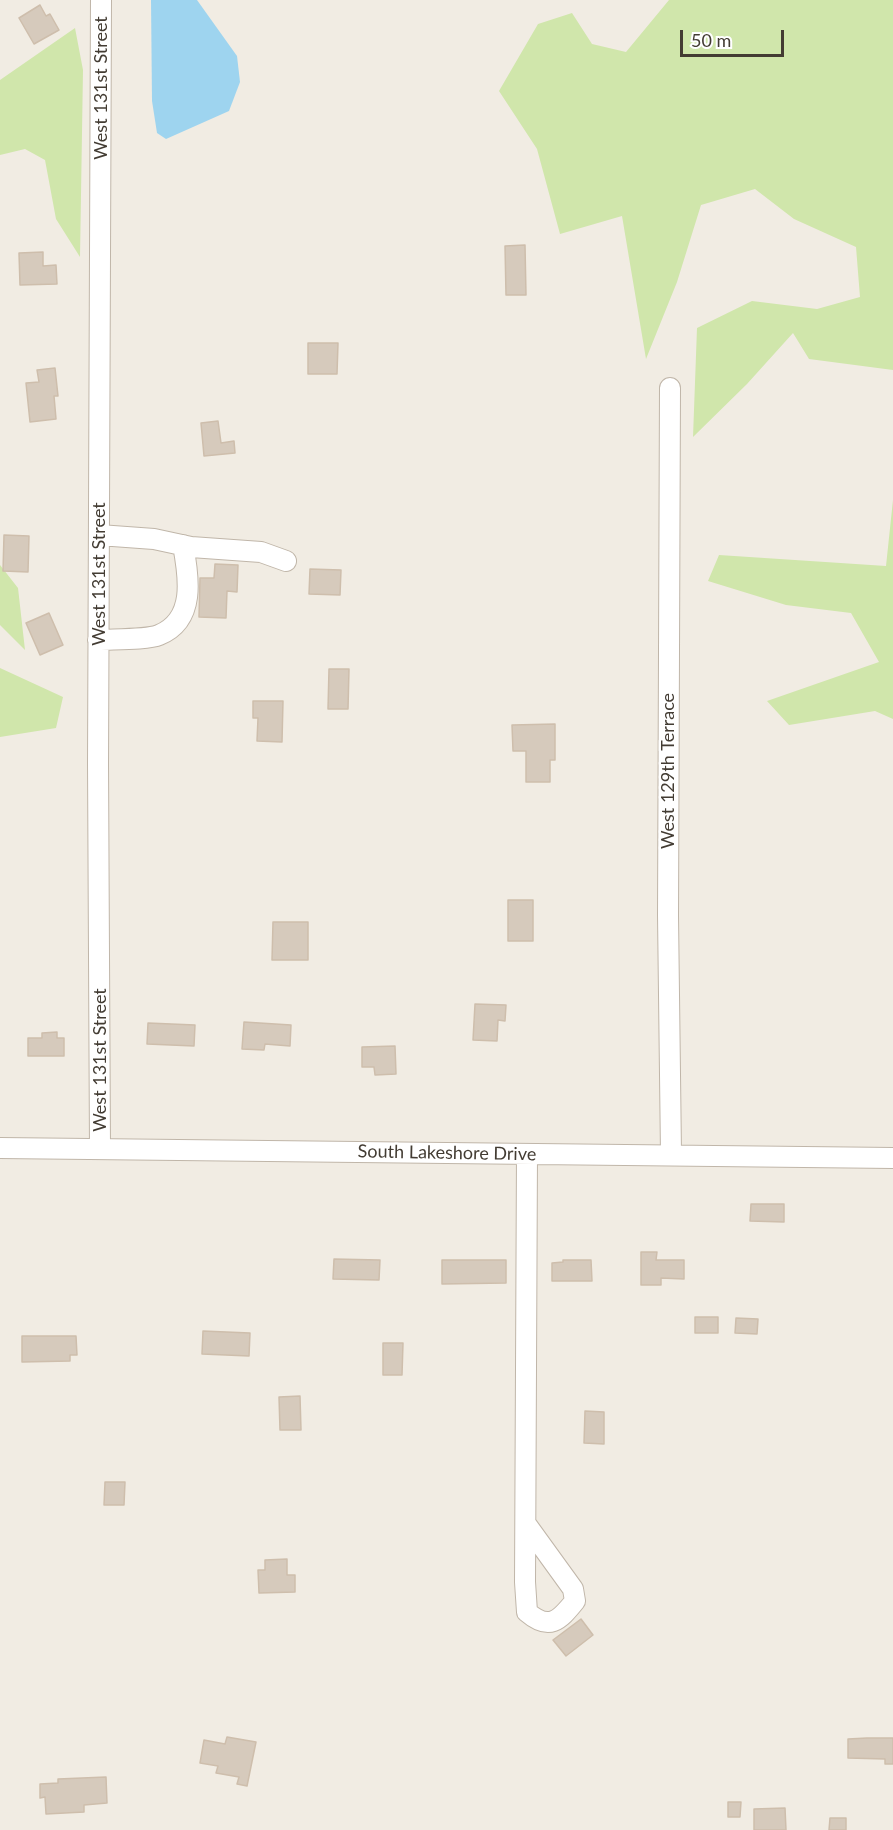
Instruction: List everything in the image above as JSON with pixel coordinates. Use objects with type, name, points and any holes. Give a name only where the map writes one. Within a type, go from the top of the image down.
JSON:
[{"type":"street","name":"West 131st Street","points":[[100,1149],[98,640],[101,0]]},
{"type":"street","name":"West 129th Terrace","points":[[670,388],[668,915],[671,1154]]},
{"type":"street","points":[[99,536],[154,539],[183,545],[261,552],[286,561]]},
{"type":"street","points":[[98,640],[157,636],[174,627],[184,612],[188,591],[183,545]]},
{"type":"street","name":"South Lakeshore Drive","points":[[0,1148],[893,1158]]},
{"type":"street","points":[[526,1524],[524,1450],[527,1154]]},
{"type":"green space","points":[[669,0],[893,0],[893,370],[809,359],[793,333],[747,384],[693,437],[697,328],[752,301],[817,309],[860,297],[856,247],[794,219],[755,189],[701,205],[677,282],[646,359],[622,216],[560,234],[537,149],[499,91],[538,24],[572,13],[592,44],[626,52]]},
{"type":"green space","points":[[75,28],[83,70],[80,257],[56,219],[45,160],[25,149],[0,155],[0,80]]},
{"type":"green space","points":[[893,500],[893,719],[875,711],[789,725],[767,701],[879,662],[851,613],[786,605],[708,581],[719,555],[886,566]]},
{"type":"green space","points":[[0,565],[18,588],[25,650],[0,625]]},
{"type":"green space","points":[[0,668],[63,697],[56,728],[0,737]]},
{"type":"water","points":[[151,0],[197,0],[237,56],[240,82],[229,111],[166,139],[157,133],[152,101]]},
{"type":"building","points":[[40,5],[46,16],[50,14],[59,30],[34,44],[19,18]]},
{"type":"building","points":[[525,245],[526,295],[506,295],[505,246]]},
{"type":"building","points":[[43,252],[43,266],[56,265],[57,284],[20,285],[19,253]]},
{"type":"building","points":[[308,343],[338,343],[337,374],[308,374]]},
{"type":"building","points":[[55,368],[58,396],[54,396],[56,419],[30,422],[26,383],[39,382],[37,370]]},
{"type":"building","points":[[218,421],[221,443],[234,441],[235,453],[204,456],[201,423]]},
{"type":"building","points":[[4,535],[29,536],[28,572],[3,571]]},
{"type":"building","points":[[215,564],[238,565],[237,592],[227,591],[226,618],[199,617],[200,578],[214,578]]},
{"type":"building","points":[[310,569],[341,570],[340,595],[309,594]]},
{"type":"building","points":[[49,613],[63,645],[40,655],[26,623]]},
{"type":"building","points":[[329,669],[349,669],[348,709],[328,709]]},
{"type":"building","points":[[253,701],[283,701],[282,742],[257,741],[258,718],[253,718]]},
{"type":"building","points":[[555,724],[555,760],[550,760],[550,782],[526,782],[526,751],[513,751],[512,725]]},
{"type":"building","points":[[508,900],[533,900],[533,941],[508,941]]},
{"type":"building","points":[[273,922],[308,922],[308,960],[272,960]]},
{"type":"building","points":[[475,1004],[506,1005],[505,1021],[498,1020],[497,1041],[473,1040]]},
{"type":"building","points":[[244,1022],[291,1025],[290,1046],[265,1044],[264,1050],[242,1049]]},
{"type":"building","points":[[148,1023],[195,1025],[194,1046],[147,1044]]},
{"type":"building","points":[[57,1032],[57,1038],[64,1038],[64,1056],[28,1056],[28,1038],[42,1038],[42,1033]]},
{"type":"building","points":[[395,1046],[396,1074],[375,1075],[374,1067],[362,1067],[362,1047]]},
{"type":"building","points":[[751,1204],[784,1204],[784,1222],[750,1221]]},
{"type":"building","points":[[641,1252],[657,1252],[656,1260],[684,1260],[684,1279],[661,1278],[661,1285],[641,1285]]},
{"type":"building","points":[[334,1259],[380,1260],[379,1280],[333,1279]]},
{"type":"building","points":[[442,1260],[506,1260],[506,1283],[442,1284]]},
{"type":"building","points":[[563,1260],[591,1260],[592,1281],[552,1281],[552,1263],[563,1262]]},
{"type":"building","points":[[695,1317],[718,1317],[718,1333],[695,1333]]},
{"type":"building","points":[[736,1318],[758,1319],[757,1334],[735,1333]]},
{"type":"building","points":[[203,1331],[250,1333],[249,1356],[202,1354]]},
{"type":"building","points":[[22,1336],[76,1336],[77,1355],[70,1355],[70,1361],[22,1362]]},
{"type":"building","points":[[383,1343],[403,1343],[402,1375],[383,1375]]},
{"type":"building","points":[[300,1396],[301,1430],[280,1430],[279,1397]]},
{"type":"building","points":[[585,1411],[604,1412],[604,1444],[584,1443]]},
{"type":"building","points":[[105,1482],[125,1482],[124,1505],[104,1505]]},
{"type":"building","points":[[287,1559],[287,1575],[295,1575],[295,1592],[259,1593],[258,1570],[265,1570],[265,1560]]},
{"type":"building","points":[[581,1619],[593,1635],[566,1656],[553,1640]]},
{"type":"building","points":[[227,1737],[256,1742],[247,1786],[237,1784],[239,1777],[216,1773],[218,1766],[200,1763],[204,1740],[225,1744]]},
{"type":"building","points":[[893,1738],[893,1764],[885,1764],[885,1759],[848,1758],[848,1739]]},
{"type":"building","points":[[106,1777],[107,1803],[84,1805],[84,1812],[46,1814],[45,1797],[40,1798],[40,1784],[58,1783],[58,1779]]},
{"type":"building","points":[[728,1802],[741,1802],[740,1817],[728,1817]]},
{"type":"building","points":[[785,1808],[786,1830],[754,1830],[754,1809]]},
{"type":"building","points":[[830,1818],[846,1818],[846,1830],[829,1830]]}]
